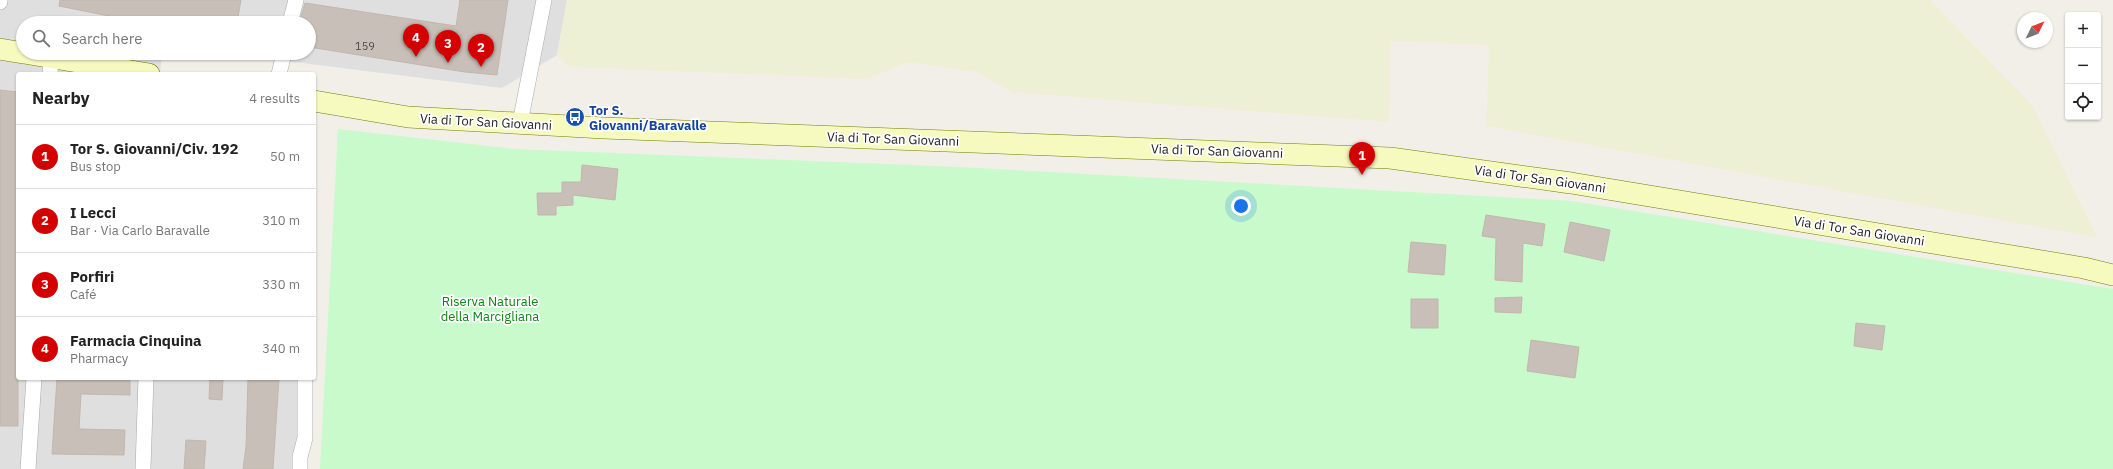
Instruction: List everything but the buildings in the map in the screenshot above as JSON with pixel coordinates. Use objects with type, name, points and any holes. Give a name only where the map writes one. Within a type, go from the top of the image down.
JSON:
[{"type":"street","points":[[292,16],[296,0]]},
{"type":"street","points":[[520,124],[544,0]]},
{"type":"street","points":[[0,49],[16,52]]},
{"type":"street","points":[[38,60],[51,66],[124,72]]},
{"type":"street","points":[[280,72],[283,60]]},
{"type":"street","name":"Via di Tor San Giovanni","points":[[316,101],[408,117],[520,124],[1390,158],[1571,183],[2084,268],[2113,275]]},
{"type":"street","points":[[28,469],[34,380]]},
{"type":"street","points":[[143,469],[146,380]]},
{"type":"street","points":[[300,469],[300,457],[305,438],[305,380]]},
{"type":"shaded area","points":[[0,0],[567,0],[557,55],[502,88],[279,60],[316,60],[316,16],[16,16],[16,60],[161,60],[160,72],[16,72],[16,380],[305,380],[302,469],[0,469]]},
{"type":"green space","points":[[567,0],[1930,0],[2032,105],[2098,238],[1486,126],[1489,45],[1390,41],[1389,122],[1012,92],[976,72],[907,62],[867,79],[569,67],[557,55]]},
{"type":"green space","name":"Riserva Naturale della Marcigliana","points":[[338,129],[514,149],[959,167],[1572,201],[2113,289],[2113,469],[320,469]]},
{"type":"place","name":"Farmacia Cinquina","points":[[416,57]]},
{"type":"place","name":"Porfiri","points":[[448,63]]},
{"type":"place","name":"I Lecci","points":[[481,67]]},
{"type":"place","name":"Tor S. Giovanni/Baravalle","points":[[575,117]]},
{"type":"place","name":"Tor S. Giovanni/Civ. 192","points":[[1362,175]]}]
